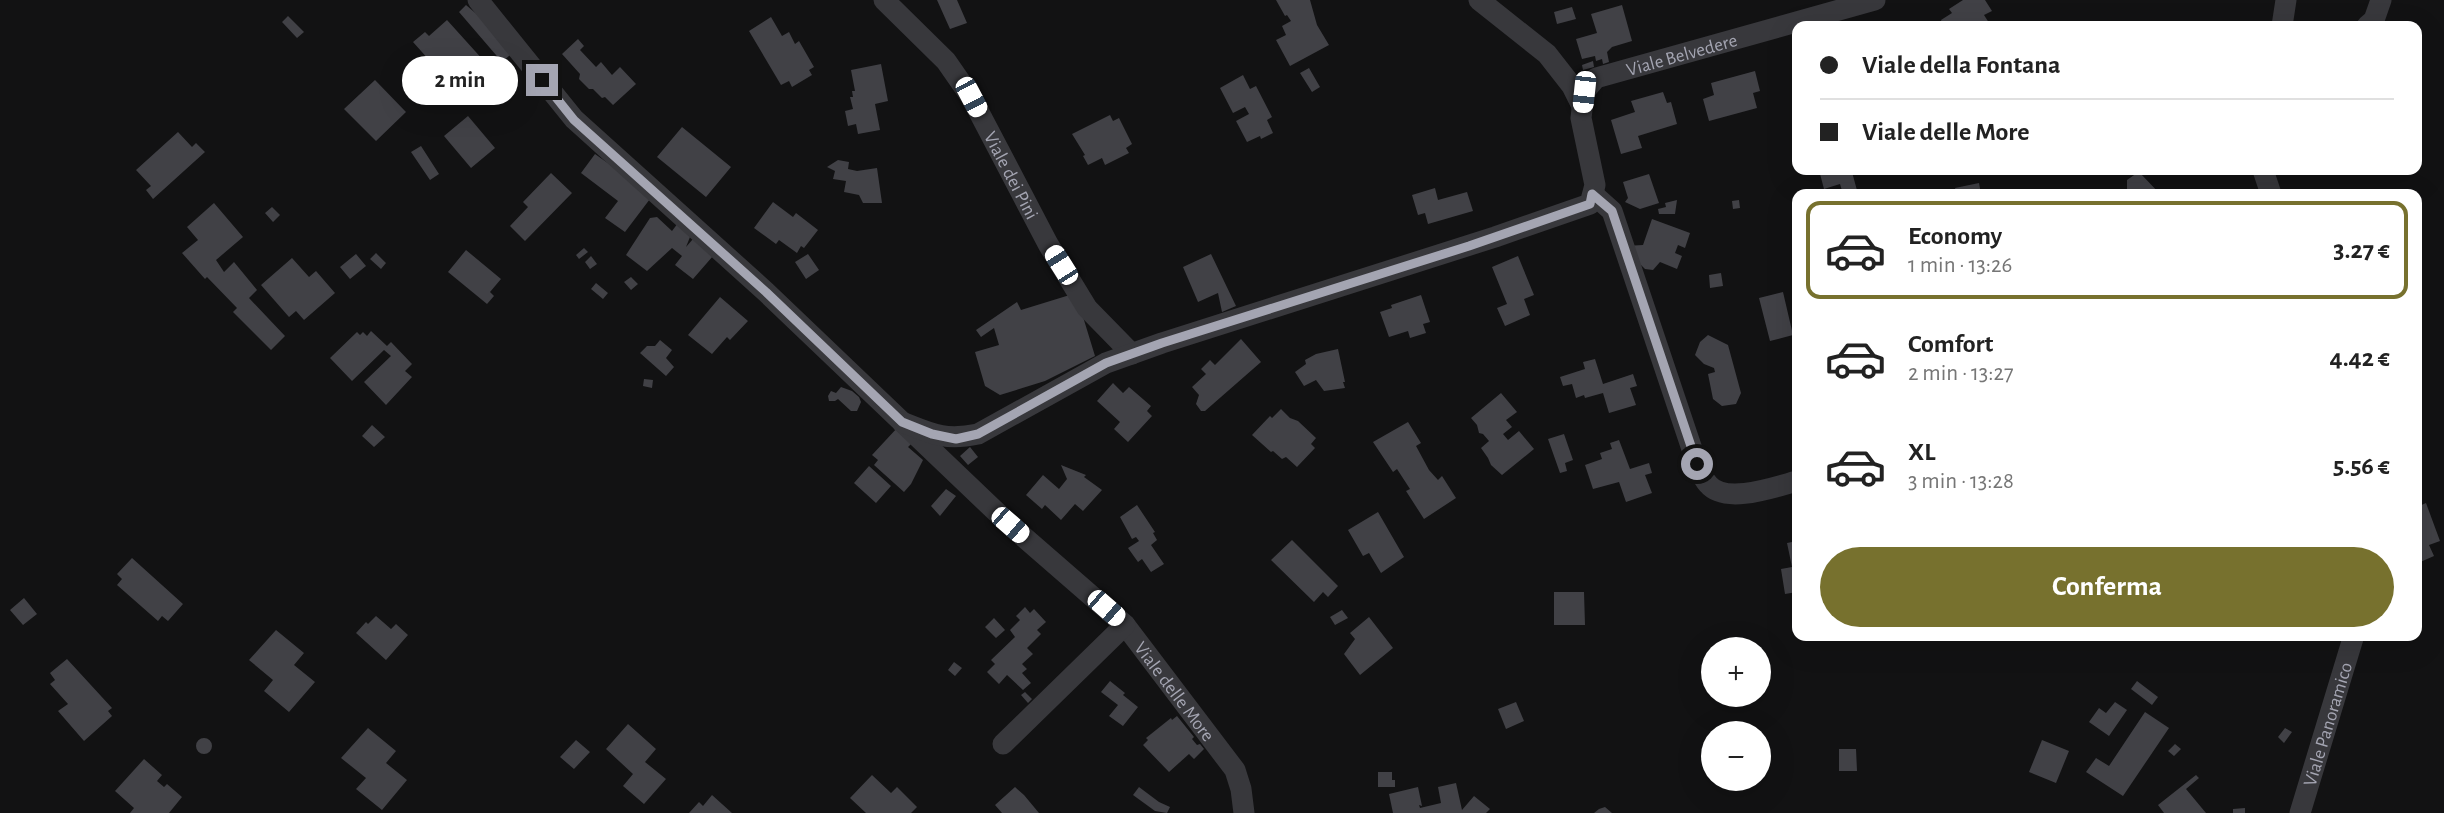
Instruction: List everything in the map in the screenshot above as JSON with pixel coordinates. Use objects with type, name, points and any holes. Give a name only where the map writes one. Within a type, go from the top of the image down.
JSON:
[{"type":"street","name":"Viale delle More","points":[[478,0],[574,120],[766,292],[1010,525],[1125,625],[1235,770],[1244,813]]},
{"type":"street","name":"Viale dei Pini","points":[[884,0],[946,61],[971,97],[1048,244],[1087,308],[1132,354]]},
{"type":"street","points":[[902,422],[932,434],[956,439],[978,434],[1097,368],[1132,354],[1590,204],[1595,185],[1581,118],[1583,106],[1572,86],[1547,54],[1479,0]]},
{"type":"street","name":"Viale Belvedere","points":[[1800,21],[1875,0]]},
{"type":"street","points":[[2283,21],[2286,0]]},
{"type":"street","points":[[2373,21],[2381,0]]},
{"type":"street","name":"Viale Belvedere","points":[[1583,106],[1584,92],[1596,78],[1792,23]]},
{"type":"street","points":[[1592,194],[1612,211],[1697,464],[1709,486],[1723,492],[1744,495],[1792,482]]},
{"type":"street","points":[[1003,744],[1125,625]]},
{"type":"street","name":"Viale Panoramico","points":[[2300,813],[2352,641]]},
{"type":"building","points":[[937,0],[957,0],[967,23],[950,29]]},
{"type":"building","points":[[1276,0],[1310,0],[1317,25],[1329,45],[1290,66],[1276,40],[1286,35],[1282,26],[1291,21]]},
{"type":"building","points":[[1963,0],[1985,0],[1992,11],[1984,15],[1988,21],[1941,21],[1952,13],[1949,9]]},
{"type":"building","points":[[466,5],[486,22],[511,54],[502,62],[459,12]]},
{"type":"building","points":[[1622,5],[1632,41],[1612,47],[1607,52],[1609,62],[1603,64],[1602,59],[1596,61],[1595,56],[1582,59],[1576,39],[1597,33],[1591,14]]},
{"type":"building","points":[[1572,7],[1576,19],[1557,24],[1554,12]]},
{"type":"building","points":[[288,16],[304,32],[297,38],[282,22]]},
{"type":"building","points":[[771,17],[782,36],[789,32],[795,44],[799,41],[814,67],[809,70],[812,75],[792,87],[789,81],[781,85],[749,31]]},
{"type":"building","points":[[447,20],[484,61],[455,89],[413,42],[425,32],[429,36]]},
{"type":"building","points":[[578,39],[584,46],[580,50],[596,67],[601,62],[612,75],[620,67],[636,84],[613,105],[579,79],[580,74],[562,54]]},
{"type":"building","points":[[1593,61],[1594,67],[1583,70],[1582,65]]},
{"type":"building","points":[[881,64],[888,101],[875,104],[880,130],[858,134],[856,124],[848,126],[845,111],[853,109],[850,97],[853,97],[852,91],[855,91],[851,70]]},
{"type":"building","points":[[1309,68],[1320,87],[1312,92],[1300,73]]},
{"type":"building","points":[[1755,71],[1760,91],[1753,93],[1757,108],[1709,121],[1703,99],[1714,95],[1711,83]]},
{"type":"building","points":[[1243,75],[1250,89],[1256,86],[1272,117],[1267,120],[1273,133],[1247,142],[1236,121],[1249,114],[1245,107],[1233,113],[1220,88]]},
{"type":"building","points":[[375,80],[406,112],[376,141],[344,109]]},
{"type":"building","points":[[1663,92],[1667,103],[1671,102],[1677,124],[1638,136],[1642,148],[1621,154],[1611,120],[1635,112],[1631,101]]},
{"type":"building","points":[[1110,115],[1113,121],[1119,118],[1132,144],[1126,148],[1129,153],[1105,165],[1102,158],[1088,165],[1072,134]]},
{"type":"building","points":[[468,116],[495,148],[471,168],[444,136]]},
{"type":"building","points":[[682,127],[731,167],[706,197],[657,157]]},
{"type":"building","points":[[178,132],[192,147],[196,143],[205,152],[153,199],[146,190],[151,186],[136,170]]},
{"type":"building","points":[[421,146],[439,174],[430,180],[411,152]]},
{"type":"building","points":[[595,154],[653,195],[625,232],[605,218],[618,201],[581,173]]},
{"type":"building","points":[[838,160],[849,162],[848,169],[857,171],[877,168],[882,203],[863,203],[859,195],[844,192],[846,181],[833,179],[835,171],[827,167]]},
{"type":"building","points":[[551,173],[572,193],[525,241],[510,226],[528,207],[523,202]]},
{"type":"building","points":[[1649,174],[1659,203],[1640,209],[1625,202],[1628,198],[1623,182]]},
{"type":"building","points":[[1820,175],[1853,175],[1857,189],[1842,189],[1840,184],[1824,189]]},
{"type":"building","points":[[2134,175],[2142,175],[2155,189],[2127,189],[2127,180]]},
{"type":"building","points":[[1979,183],[1980,189],[1955,189]]},
{"type":"building","points":[[1435,188],[1438,200],[1467,192],[1473,211],[1428,224],[1425,213],[1418,215],[1412,195]]},
{"type":"building","points":[[1677,200],[1675,214],[1659,214],[1658,209],[1666,207],[1665,203]]},
{"type":"building","points":[[1739,200],[1740,208],[1733,209],[1732,201]]},
{"type":"building","points":[[773,202],[793,217],[796,213],[818,230],[797,253],[779,240],[776,244],[754,228]]},
{"type":"building","points":[[214,203],[243,237],[216,260],[224,272],[234,262],[257,290],[249,298],[285,336],[271,350],[233,312],[237,308],[207,277],[205,279],[182,253],[198,240],[187,227]]},
{"type":"building","points":[[272,207],[280,215],[273,222],[265,213]]},
{"type":"building","points":[[657,217],[672,231],[678,223],[690,237],[686,247],[693,239],[713,256],[693,279],[675,265],[682,256],[672,248],[647,271],[626,255],[650,218]]},
{"type":"building","points":[[1652,219],[1690,233],[1685,248],[1678,245],[1675,253],[1682,256],[1677,269],[1660,262],[1653,270],[1645,269],[1641,265],[1631,266],[1625,246],[1643,245]]},
{"type":"building","points":[[584,248],[588,252],[579,259],[576,255]]},
{"type":"building","points":[[466,250],[501,279],[490,292],[494,296],[487,304],[448,272]]},
{"type":"building","points":[[376,253],[386,263],[381,269],[370,259]]},
{"type":"building","points":[[356,254],[366,266],[350,279],[340,267]]},
{"type":"building","points":[[808,254],[819,270],[806,279],[795,262]]},
{"type":"building","points":[[1211,254],[1236,306],[1222,312],[1218,293],[1198,302],[1183,267]]},
{"type":"building","points":[[591,256],[597,264],[590,269],[585,262]]},
{"type":"building","points":[[1518,256],[1534,295],[1524,299],[1530,315],[1505,326],[1497,308],[1507,304],[1492,267]]},
{"type":"building","points":[[292,258],[309,277],[316,271],[335,293],[304,320],[296,311],[289,317],[261,285]]},
{"type":"building","points":[[1721,273],[1723,286],[1710,288],[1709,275]]},
{"type":"building","points":[[631,277],[638,284],[631,290],[624,282]]},
{"type":"building","points":[[596,283],[608,293],[603,299],[591,289]]},
{"type":"building","points":[[1783,292],[1792,335],[1770,341],[1759,298]]},
{"type":"building","points":[[1073,294],[1080,307],[1095,356],[1045,381],[1000,395],[985,386],[975,352],[999,345],[994,328],[981,337],[976,330],[1017,302],[1021,310]]},
{"type":"building","points":[[1421,295],[1430,322],[1423,324],[1426,333],[1410,338],[1408,331],[1389,337],[1380,312],[1392,308],[1391,305]]},
{"type":"building","points":[[720,297],[748,321],[730,340],[727,337],[712,354],[688,335]]},
{"type":"building","points":[[371,331],[387,346],[391,342],[412,364],[405,371],[412,377],[386,405],[364,382],[391,356],[384,350],[352,381],[330,358],[357,332],[360,335],[363,332],[367,336]]},
{"type":"building","points":[[1708,335],[1728,345],[1741,393],[1736,404],[1722,406],[1713,399],[1708,374],[1715,372],[1714,368],[1704,364],[1695,355],[1700,342]]},
{"type":"building","points":[[1241,339],[1261,362],[1205,411],[1201,411],[1196,404],[1199,395],[1192,387],[1206,374],[1201,369],[1210,360],[1215,365]]},
{"type":"building","points":[[660,340],[672,350],[666,358],[674,367],[666,376],[640,353],[647,346],[655,346]]},
{"type":"building","points":[[1338,349],[1345,388],[1324,391],[1316,380],[1304,386],[1295,372],[1306,364],[1305,360],[1316,354]]},
{"type":"building","points":[[1595,359],[1603,384],[1633,374],[1637,386],[1630,388],[1636,405],[1609,413],[1603,393],[1576,398],[1572,384],[1563,386],[1560,377],[1585,369],[1583,362]]},
{"type":"building","points":[[644,379],[653,380],[652,388],[643,386]]},
{"type":"building","points":[[1113,383],[1123,393],[1129,387],[1151,406],[1147,411],[1152,416],[1128,442],[1114,429],[1120,422],[1097,401]]},
{"type":"building","points":[[841,387],[859,397],[861,402],[857,411],[851,411],[838,399],[829,401],[831,391],[836,393]]},
{"type":"building","points":[[1501,393],[1517,412],[1506,420],[1512,427],[1503,434],[1508,440],[1519,431],[1534,449],[1502,475],[1491,465],[1481,448],[1489,441],[1479,433],[1471,418]]},
{"type":"building","points":[[1281,409],[1316,438],[1311,444],[1315,448],[1297,467],[1286,457],[1282,459],[1271,452],[1252,435],[1270,416],[1272,418]]},
{"type":"building","points":[[1408,422],[1421,443],[1416,446],[1429,470],[1438,480],[1442,476],[1456,498],[1424,519],[1406,491],[1410,489],[1397,469],[1393,472],[1373,442]]},
{"type":"building","points":[[372,425],[385,437],[374,447],[362,436]]},
{"type":"building","points":[[898,427],[914,441],[908,447],[923,460],[904,492],[874,465],[878,460],[872,455]]},
{"type":"building","points":[[1564,434],[1573,460],[1565,463],[1567,471],[1560,473],[1548,439]]},
{"type":"building","points":[[1619,440],[1630,469],[1649,463],[1652,473],[1645,475],[1652,493],[1626,502],[1619,482],[1593,489],[1585,465],[1602,459],[1600,453],[1612,449],[1610,443]]},
{"type":"building","points":[[970,447],[978,457],[968,465],[960,456]]},
{"type":"building","points":[[1061,465],[1086,475],[1084,477],[1102,490],[1083,511],[1075,504],[1061,520],[1045,505],[1042,509],[1026,495],[1043,475],[1059,489],[1067,479]]},
{"type":"building","points":[[869,466],[891,486],[876,503],[854,483]]},
{"type":"building","points":[[946,489],[956,496],[940,516],[931,506]]},
{"type":"building","points":[[2426,503],[2440,541],[2429,545],[2434,556],[2422,561],[2422,505]]},
{"type":"building","points":[[1137,505],[1155,532],[1153,533],[1157,540],[1151,545],[1164,564],[1151,572],[1142,559],[1138,562],[1128,548],[1139,541],[1136,537],[1132,539],[1120,517]]},
{"type":"building","points":[[1378,512],[1404,557],[1381,573],[1369,553],[1363,556],[1348,530]]},
{"type":"building","points":[[1292,540],[1338,586],[1328,597],[1323,592],[1314,602],[1271,560]]},
{"type":"building","points":[[1792,542],[1792,567],[1787,543]]},
{"type":"building","points":[[132,558],[183,604],[168,621],[162,616],[158,621],[117,585],[122,579],[117,574]]},
{"type":"building","points":[[1792,567],[1792,593],[1785,594],[1781,569]]},
{"type":"building","points":[[1554,592],[1584,592],[1585,625],[1554,625]]},
{"type":"building","points":[[24,598],[37,614],[23,625],[10,610]]},
{"type":"building","points":[[1025,607],[1030,613],[1034,609],[1046,622],[1037,630],[1041,634],[1027,648],[1033,654],[1022,664],[1027,669],[1022,673],[1031,683],[1023,690],[1007,675],[999,684],[987,672],[995,664],[991,660],[1015,637],[1010,630],[1020,620],[1016,616]]},
{"type":"building","points":[[1342,610],[1348,618],[1335,625],[1330,617]]},
{"type":"building","points":[[376,616],[391,629],[396,624],[408,635],[386,660],[356,633]]},
{"type":"building","points":[[1369,617],[1393,648],[1360,675],[1344,654],[1355,639],[1350,633]]},
{"type":"building","points":[[994,618],[1005,630],[996,638],[985,627]]},
{"type":"building","points":[[276,630],[304,653],[294,665],[315,682],[289,712],[264,691],[273,680],[249,660]]},
{"type":"building","points":[[67,659],[112,708],[108,711],[112,716],[84,741],[58,711],[68,704],[50,684],[55,680],[50,673]]},
{"type":"building","points":[[954,662],[962,668],[955,676],[948,670]]},
{"type":"building","points":[[1110,681],[1138,707],[1123,726],[1109,716],[1118,705],[1101,692]]},
{"type":"building","points":[[2137,681],[2158,697],[2152,705],[2131,689]]},
{"type":"building","points":[[1025,692],[1032,699],[1028,703],[1021,695]]},
{"type":"building","points":[[1516,702],[1524,721],[1506,729],[1498,709]]},
{"type":"building","points":[[2115,702],[2127,710],[2109,736],[2089,722],[2099,708],[2106,713]]},
{"type":"building","points":[[2145,712],[2169,728],[2123,796],[2086,772],[2096,758],[2109,766]]},
{"type":"building","points":[[1177,716],[1194,737],[1192,739],[1204,749],[1194,759],[1189,754],[1169,772],[1143,745],[1148,740],[1146,738]]},
{"type":"building","points":[[628,724],[656,749],[645,762],[666,779],[644,804],[623,786],[633,774],[606,749]]},
{"type":"building","points":[[368,728],[396,751],[386,763],[407,780],[382,810],[356,789],[366,778],[341,758]]},
{"type":"building","points":[[2285,728],[2292,732],[2284,743],[2278,737]]},
{"type":"building","points":[[204,738],[210,740],[210,752],[204,754],[198,752],[196,746],[198,740]]},
{"type":"building","points":[[576,740],[590,752],[574,769],[560,757]]},
{"type":"building","points":[[2042,740],[2069,751],[2056,783],[2029,772]]},
{"type":"building","points":[[2175,744],[2181,749],[2174,756],[2168,751]]},
{"type":"building","points":[[1839,749],[1856,749],[1857,771],[1839,771]]},
{"type":"building","points":[[144,759],[162,775],[157,781],[164,787],[167,784],[182,797],[169,813],[130,813],[134,808],[115,791]]},
{"type":"building","points":[[1378,772],[1392,772],[1395,787],[1378,787]]},
{"type":"building","points":[[872,775],[891,793],[897,787],[917,807],[911,813],[866,813],[850,798]]},
{"type":"building","points":[[2196,775],[2199,778],[2186,789],[2206,813],[2164,813],[2158,805]]},
{"type":"building","points":[[1456,783],[1462,810],[1474,796],[1490,809],[1486,813],[1393,813],[1389,794],[1418,787],[1422,806],[1419,805],[1420,808],[1441,803],[1438,787]]},
{"type":"building","points":[[1015,787],[1039,813],[1002,813],[995,805]]},
{"type":"building","points":[[1139,787],[1170,807],[1167,813],[1155,811],[1133,795]]},
{"type":"building","points":[[712,795],[732,813],[689,813],[699,802],[703,806]]},
{"type":"building","points":[[1605,807],[1612,813],[1594,813],[1599,809]]},
{"type":"building","points":[[2245,808],[2245,813],[2233,813],[2233,809]]},
{"type":"route","points":[[542,80],[574,120],[766,292],[902,422],[932,434],[956,439],[978,434],[1106,363],[1469,246],[1590,204],[1592,194],[1612,211],[1697,464]]}]
